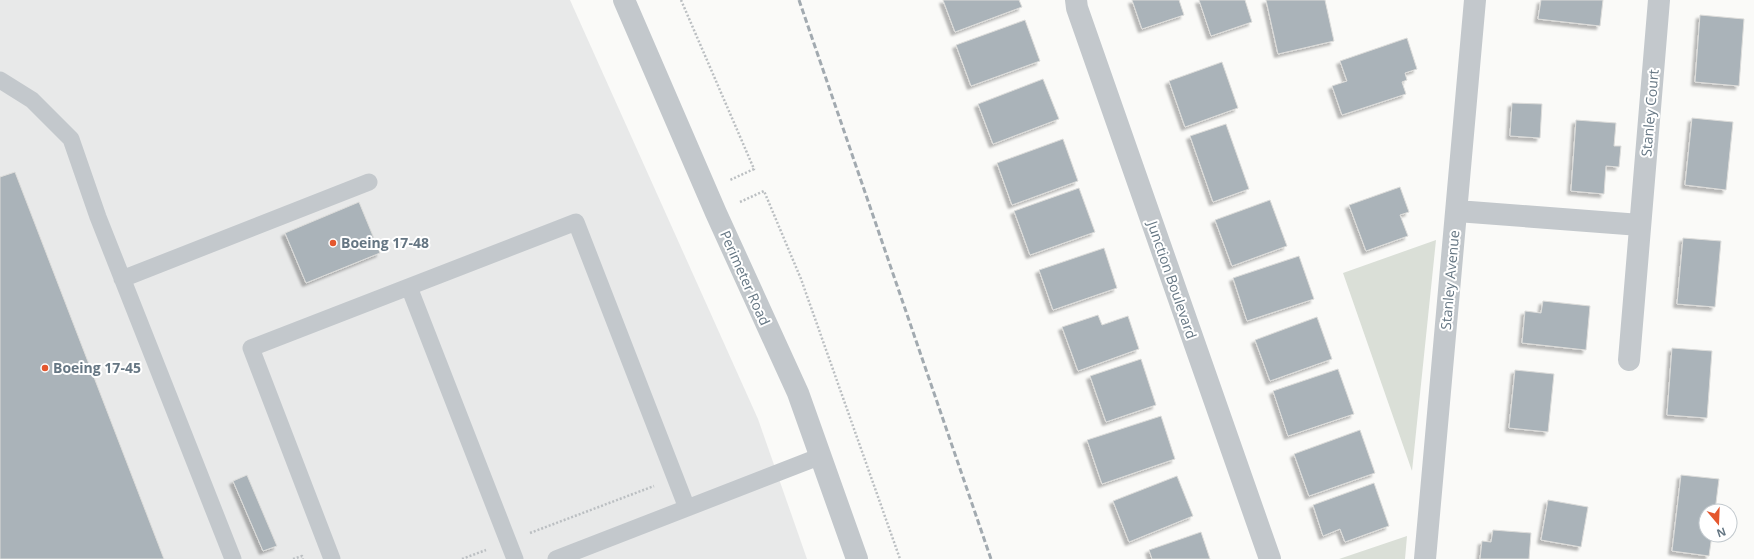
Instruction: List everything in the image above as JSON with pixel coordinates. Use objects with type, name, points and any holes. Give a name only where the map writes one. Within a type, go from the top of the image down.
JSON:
[{"type":"street","name":"Perimeter Road","points":[[624,0],[716,213],[798,393],[857,559]]},
{"type":"street","name":"Junction Boulevard","points":[[1076,0],[1082,23],[1270,559]]},
{"type":"street","name":"Stanley Avenue","points":[[1425,559],[1475,0]]},
{"type":"street","name":"Stanley Court","points":[[1629,360],[1659,0]]},
{"type":"street","points":[[1457,211],[1640,225]]},
{"type":"lane","points":[[0,80],[32,100],[71,139],[98,217],[232,559]]},
{"type":"lane","points":[[122,279],[369,182]]},
{"type":"lane","points":[[332,559],[251,348],[576,222],[687,508]]},
{"type":"lane","points":[[409,287],[515,559]]},
{"type":"lane","points":[[556,559],[821,456]]},
{"type":"path","points":[[681,0],[754,169],[707,190]]},
{"type":"path","points":[[716,213],[764,191],[801,279],[900,559]]},
{"type":"path","points":[[462,559],[657,484]]},
{"type":"path","points":[[293,559],[302,556],[303,559]]},
{"type":"shaded area","points":[[0,0],[570,0],[758,419],[807,559],[0,559]]},
{"type":"shaded area","points":[[1436,240],[1412,471],[1343,273]]},
{"type":"shaded area","points":[[1407,536],[1405,559],[1339,559]]},
{"type":"building","points":[[943,0],[1019,0],[1022,7],[955,32]]},
{"type":"building","points":[[1132,0],[1179,0],[1184,15],[1142,29]]},
{"type":"building","points":[[1199,0],[1245,0],[1252,22],[1211,36]]},
{"type":"building","points":[[1266,0],[1325,0],[1334,41],[1278,54]]},
{"type":"building","points":[[1541,0],[1603,0],[1600,26],[1538,19]]},
{"type":"building","points":[[1700,15],[1744,19],[1739,86],[1695,82]]},
{"type":"building","points":[[1025,20],[1040,61],[971,86],[956,45]]},
{"type":"building","points":[[1407,38],[1417,69],[1405,73],[1407,80],[1402,82],[1406,94],[1342,115],[1332,86],[1347,81],[1340,61]]},
{"type":"building","points":[[1222,62],[1238,108],[1185,127],[1169,81]]},
{"type":"building","points":[[1043,79],[1059,119],[993,144],[978,104]]},
{"type":"building","points":[[1512,103],[1542,104],[1540,138],[1510,136]]},
{"type":"building","points":[[1692,118],[1733,122],[1726,190],[1685,185]]},
{"type":"building","points":[[1576,120],[1616,123],[1614,146],[1621,146],[1619,167],[1606,166],[1604,194],[1571,191]]},
{"type":"building","points":[[1226,124],[1249,189],[1213,202],[1190,136]]},
{"type":"building","points":[[1063,139],[1078,181],[1012,205],[997,163]]},
{"type":"building","name":"Boeing 17-45","points":[[15,172],[164,559],[0,559],[0,177]]},
{"type":"building","points":[[1400,187],[1409,212],[1400,215],[1408,236],[1366,251],[1349,205]]},
{"type":"building","points":[[1079,188],[1095,232],[1030,255],[1014,211]]},
{"type":"building","points":[[1270,200],[1287,246],[1232,266],[1215,220]]},
{"type":"building","name":"Boeing 17-48","points":[[359,202],[380,253],[306,283],[285,233]]},
{"type":"building","points":[[1683,238],[1721,241],[1715,307],[1677,304]]},
{"type":"building","points":[[1104,248],[1117,288],[1053,310],[1039,270]]},
{"type":"building","points":[[1299,256],[1314,299],[1247,321],[1233,278]]},
{"type":"building","points":[[1543,301],[1590,306],[1586,350],[1522,343],[1525,311],[1541,313]]},
{"type":"building","points":[[1098,315],[1102,325],[1128,316],[1139,349],[1078,371],[1062,327]]},
{"type":"building","points":[[1317,317],[1332,359],[1270,381],[1255,340]]},
{"type":"building","points":[[1672,348],[1712,351],[1707,418],[1667,415]]},
{"type":"building","points":[[1141,359],[1156,405],[1106,422],[1090,376]]},
{"type":"building","points":[[1338,369],[1354,414],[1288,436],[1273,391]]},
{"type":"building","points":[[1515,370],[1554,374],[1548,432],[1509,428]]},
{"type":"building","points":[[1161,416],[1175,459],[1102,484],[1087,440]]},
{"type":"building","points":[[1360,430],[1375,473],[1309,496],[1294,454]]},
{"type":"building","points":[[247,475],[277,546],[263,551],[233,481]]},
{"type":"building","points":[[1681,475],[1719,479],[1716,503],[1698,503],[1698,543],[1711,543],[1709,556],[1672,551]]},
{"type":"building","points":[[1177,476],[1193,516],[1129,542],[1113,501]]},
{"type":"building","points":[[1374,483],[1389,526],[1345,542],[1340,529],[1323,536],[1313,505]]},
{"type":"building","points":[[1548,500],[1588,507],[1581,547],[1541,540]]},
{"type":"building","points":[[1493,530],[1531,533],[1529,559],[1480,559],[1482,541],[1491,542]]},
{"type":"building","points":[[1201,532],[1210,559],[1152,559],[1149,550]]},
{"type":"railway","points":[[799,0],[991,559]]},
{"type":"place","name":"Boeing 17-48","points":[[333,243]]},
{"type":"place","name":"Boeing 17-45","points":[[45,368]]}]
